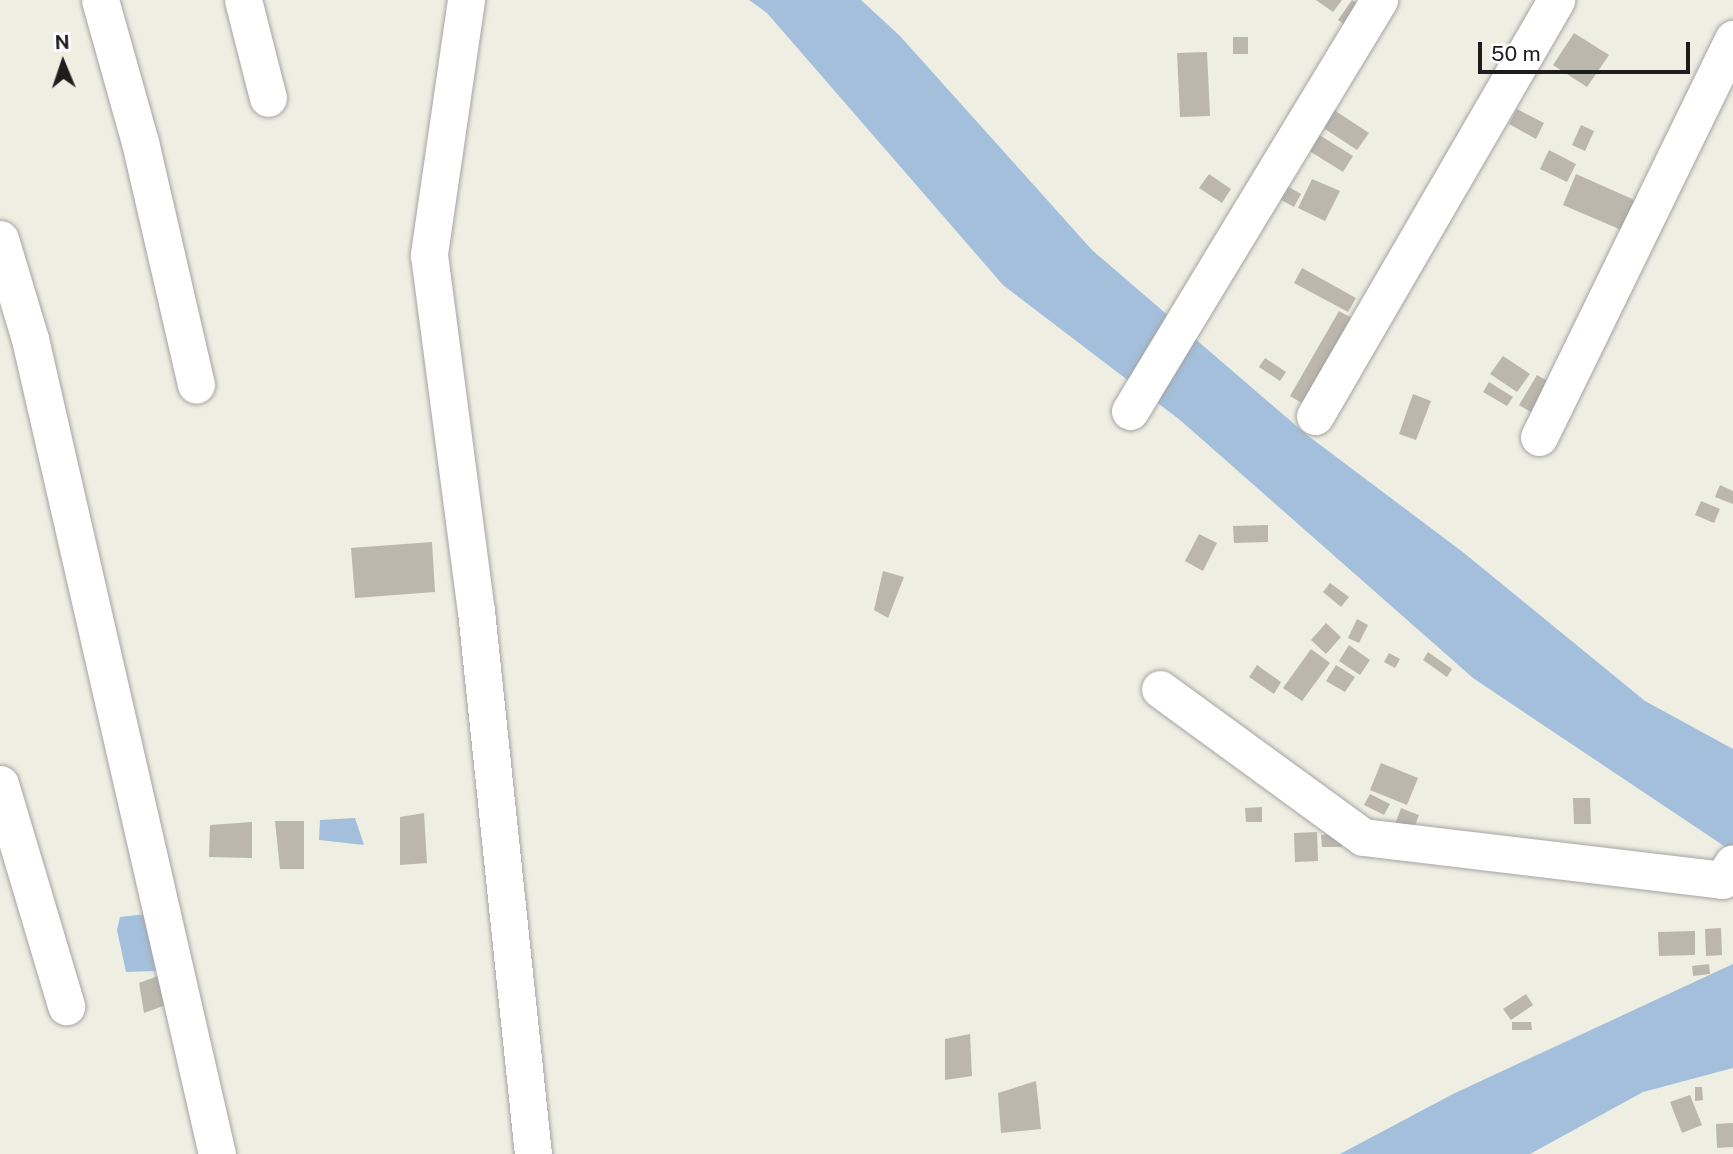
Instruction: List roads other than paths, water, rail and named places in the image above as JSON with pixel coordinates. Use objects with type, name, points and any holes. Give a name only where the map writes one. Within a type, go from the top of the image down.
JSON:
[{"type":"street","points":[[100,0],[140,142],[195,385]]},
{"type":"street","points":[[243,0],[268,98]]},
{"type":"street","points":[[466,0],[429,255],[476,611],[533,1154]]},
{"type":"street","points":[[1134,403],[1379,0]]},
{"type":"street","points":[[1315,416],[1556,0]]},
{"type":"street","points":[[1539,437],[1733,38]]},
{"type":"street","points":[[0,239],[30,339],[217,1154]]},
{"type":"street","points":[[1160,689],[1363,837],[1722,880],[1733,863]]},
{"type":"street","points":[[0,784],[66,1006]]},
{"type":"water","points":[[749,0],[861,0],[900,36],[1092,250],[1307,435],[1464,553],[1645,701],[1733,749],[1733,852],[1473,678],[1180,420],[1003,285],[767,13]]},
{"type":"water","points":[[355,818],[364,845],[319,840],[320,820]]},
{"type":"water","points":[[147,914],[166,965],[155,971],[126,972],[117,930],[120,917]]},
{"type":"water","points":[[1733,964],[1733,1068],[1643,1092],[1530,1154],[1340,1154],[1453,1094]]}]
